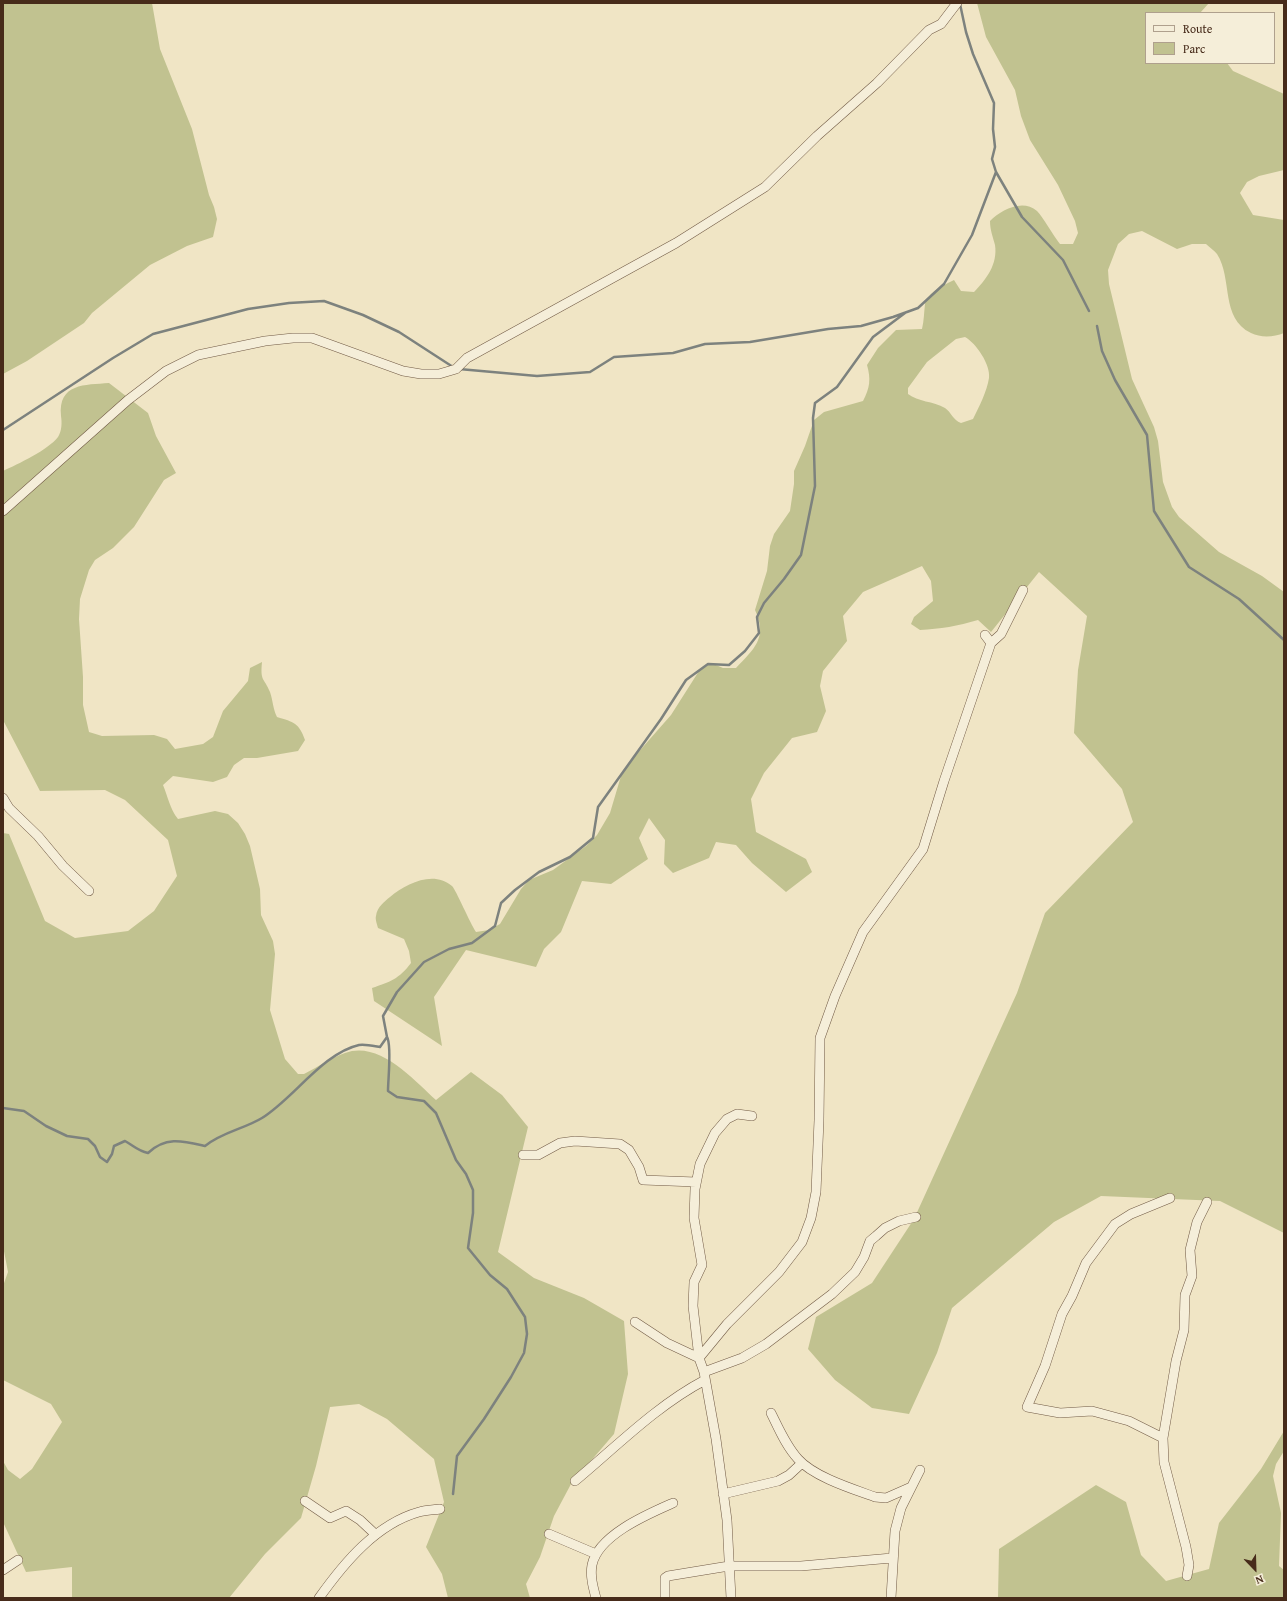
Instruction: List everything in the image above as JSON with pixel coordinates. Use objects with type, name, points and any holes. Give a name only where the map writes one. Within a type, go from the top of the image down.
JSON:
[{"type":"street","points":[[3,511],[128,400],[166,371],[198,355],[265,341],[293,338],[312,338],[403,371],[439,374],[456,368],[467,358],[676,243],[765,187],[834,121],[877,83],[929,30],[941,24],[957,3]]},
{"type":"street","points":[[699,1358],[727,1324],[779,1272],[802,1242],[811,1218],[816,1192],[820,1038],[835,996],[863,932],[924,849],[944,781],[991,643],[1001,634],[1023,590]]},
{"type":"street","points":[[985,636],[991,643]]},
{"type":"street","points":[[3,798],[9,808],[38,836],[63,866],[89,891]]},
{"type":"street","points":[[731,1598],[727,1520],[716,1439],[699,1358],[693,1306],[694,1282],[702,1265],[694,1218],[696,1182],[700,1164],[715,1133],[727,1119],[738,1114],[752,1116]]},
{"type":"street","points":[[523,1155],[538,1155],[560,1143],[575,1141],[620,1144],[629,1150],[640,1167],[643,1180],[696,1182]]},
{"type":"street","points":[[1163,1438],[1129,1421],[1092,1412],[1060,1413],[1027,1407],[1044,1366],[1062,1314],[1072,1296],[1086,1263],[1116,1224],[1137,1211],[1170,1198]]},
{"type":"street","points":[[1187,1576],[1189,1565],[1186,1547],[1164,1462],[1163,1438],[1176,1361],[1184,1330],[1186,1295],[1192,1276],[1190,1250],[1197,1222],[1207,1202]]},
{"type":"street","points":[[575,1481],[649,1416],[680,1393],[704,1376],[742,1358],[766,1344],[832,1294],[855,1272],[870,1242],[885,1228],[899,1221],[916,1217]]},
{"type":"street","points":[[635,1322],[667,1343],[699,1358]]},
{"type":"street","points":[[771,1413],[782,1435],[802,1463],[813,1471],[875,1497],[886,1498],[911,1487]]},
{"type":"street","points":[[723,1494],[778,1481],[802,1463]]},
{"type":"street","points":[[891,1598],[892,1558],[901,1508],[920,1470]]},
{"type":"street","points":[[305,1501],[330,1518],[346,1512],[360,1520],[375,1534]]},
{"type":"street","points":[[596,1598],[591,1577],[592,1565],[596,1554],[606,1542],[623,1529],[646,1515],[673,1503]]},
{"type":"street","points":[[319,1598],[336,1574],[375,1534],[420,1511],[440,1509]]},
{"type":"street","points":[[549,1534],[596,1554]]},
{"type":"street","points":[[665,1598],[665,1578],[668,1576],[729,1566],[801,1566],[892,1558]]},
{"type":"street","points":[[3,1570],[18,1560]]},
{"type":"green space","points":[[3,3],[152,3],[160,49],[192,129],[209,195],[217,219],[213,237],[187,246],[150,265],[92,313],[84,323],[27,361],[3,374]]},
{"type":"green space","points":[[977,3],[1209,3],[1201,12],[1145,12],[1145,64],[1228,64],[1233,71],[1284,94],[1284,170],[1259,176],[1247,182],[1240,193],[1253,215],[1284,220],[1284,333],[1272,336],[1259,336],[1251,333],[1241,326],[1235,318],[1231,308],[1222,264],[1217,254],[1206,244],[1192,244],[1177,249],[1142,231],[1129,234],[1118,244],[1108,270],[1109,284],[1132,379],[1154,427],[1158,441],[1163,482],[1172,507],[1179,517],[1219,552],[1262,576],[1284,592],[1284,1233],[1220,1201],[1101,1196],[1054,1222],[952,1308],[937,1353],[909,1414],[872,1408],[835,1380],[808,1349],[816,1317],[872,1283],[914,1219],[1017,993],[1045,913],[1133,822],[1122,789],[1074,733],[1078,670],[1087,616],[1039,572],[991,632],[978,620],[949,627],[920,630],[911,624],[914,617],[933,601],[931,581],[922,566],[863,592],[843,616],[847,641],[823,671],[820,686],[826,711],[817,732],[792,738],[764,773],[751,799],[756,832],[806,859],[812,872],[786,892],[752,863],[736,845],[716,842],[709,858],[673,873],[664,864],[665,840],[649,818],[639,838],[648,859],[611,884],[582,881],[561,932],[544,949],[536,967],[466,950],[434,997],[442,1046],[374,1001],[372,988],[394,979],[411,963],[409,951],[404,939],[378,928],[376,917],[378,910],[382,905],[396,892],[420,881],[437,879],[445,881],[452,886],[476,932],[489,930],[500,924],[521,889],[529,880],[553,870],[586,846],[597,835],[610,813],[621,776],[635,756],[671,715],[699,671],[711,663],[723,668],[736,668],[753,649],[757,642],[760,628],[755,610],[767,571],[770,546],[774,534],[790,511],[794,484],[794,471],[814,420],[824,412],[863,401],[869,383],[867,365],[878,348],[896,330],[922,329],[925,304],[933,292],[954,280],[961,291],[974,292],[987,277],[995,259],[995,245],[990,221],[999,213],[1012,207],[1031,207],[1037,211],[1060,244],[1073,244],[1078,233],[1075,221],[1058,185],[1030,140],[1021,116],[1015,90],[986,37]],"holes":[[[965,337],[974,344],[988,367],[989,378],[985,394],[973,419],[961,423],[956,420],[945,408],[916,399],[908,394],[908,388],[927,362],[956,339]]]},
{"type":"green space","points":[[109,383],[148,413],[156,436],[176,473],[164,480],[134,527],[113,548],[95,560],[89,570],[80,599],[79,619],[83,677],[83,705],[89,732],[102,736],[154,735],[167,739],[175,749],[203,744],[213,737],[223,711],[248,681],[250,668],[262,662],[262,676],[270,692],[277,717],[295,724],[303,734],[305,740],[298,751],[257,758],[244,758],[234,765],[227,777],[213,782],[173,776],[163,785],[171,807],[178,819],[215,811],[228,814],[238,823],[245,834],[250,846],[260,889],[261,915],[273,941],[275,954],[270,1010],[285,1059],[298,1074],[304,1074],[345,1053],[358,1050],[370,1052],[395,1064],[436,1100],[471,1072],[502,1095],[528,1127],[498,1252],[534,1278],[584,1298],[624,1321],[628,1374],[614,1434],[571,1484],[554,1516],[540,1557],[526,1584],[530,1598],[448,1598],[442,1574],[426,1547],[444,1502],[434,1459],[387,1419],[359,1404],[330,1407],[316,1466],[301,1518],[265,1554],[229,1598],[72,1598],[72,1567],[26,1572],[3,1522],[3,1461],[8,1470],[20,1479],[32,1469],[62,1422],[51,1404],[3,1380],[3,1286],[8,1272],[3,1246],[3,833],[9,834],[45,921],[75,938],[128,931],[154,911],[177,876],[168,840],[125,800],[105,790],[40,791],[3,720],[3,471],[40,452],[58,437],[61,426],[61,405],[64,397],[69,392],[82,386]]},
{"type":"green space","points":[[1284,1431],[1284,1451],[1276,1464],[1273,1476],[1281,1513],[1279,1566],[1284,1570],[1284,1598],[998,1598],[999,1549],[1096,1485],[1126,1502],[1141,1555],[1166,1581],[1209,1569],[1219,1523],[1261,1469]]},
{"type":"waterway","points":[[960,4],[966,32],[973,54],[994,103],[993,129],[995,147],[992,159],[996,172],[1022,217],[1063,260],[1089,311]]},
{"type":"waterway","points":[[459,369],[537,376],[590,372],[614,357],[673,353],[705,344],[750,342],[828,329],[861,326],[918,308],[944,284],[972,235],[996,172]]},
{"type":"waterway","points":[[3,430],[113,358],[153,334],[248,309],[289,303],[324,301],[363,315],[399,332],[453,367]]},
{"type":"waterway","points":[[3,1108],[24,1111],[46,1126],[67,1136],[88,1139],[95,1146],[100,1157],[107,1162],[112,1154],[114,1146],[125,1141],[139,1150],[148,1153],[161,1144],[175,1141],[205,1146],[219,1137],[262,1118],[274,1110],[333,1057],[359,1045],[380,1047],[387,1037],[383,1016],[397,992],[424,962],[449,949],[472,943],[495,926],[501,903],[515,890],[539,872],[570,857],[593,838],[598,807],[661,719],[686,680],[708,664],[729,665],[745,651],[759,633],[757,617],[764,603],[801,555],[815,486],[813,418],[815,403],[837,387],[873,337],[905,313]]},
{"type":"waterway","points":[[1097,326],[1102,351],[1115,380],[1147,435],[1154,511],[1189,567],[1239,599],[1284,640]]},
{"type":"waterway","points":[[387,1037],[390,1054],[388,1091],[397,1097],[424,1101],[436,1113],[456,1160],[466,1174],[473,1190],[473,1213],[468,1248],[490,1275],[507,1289],[525,1317],[527,1334],[524,1353],[511,1377],[484,1419],[457,1456],[453,1494]]}]
